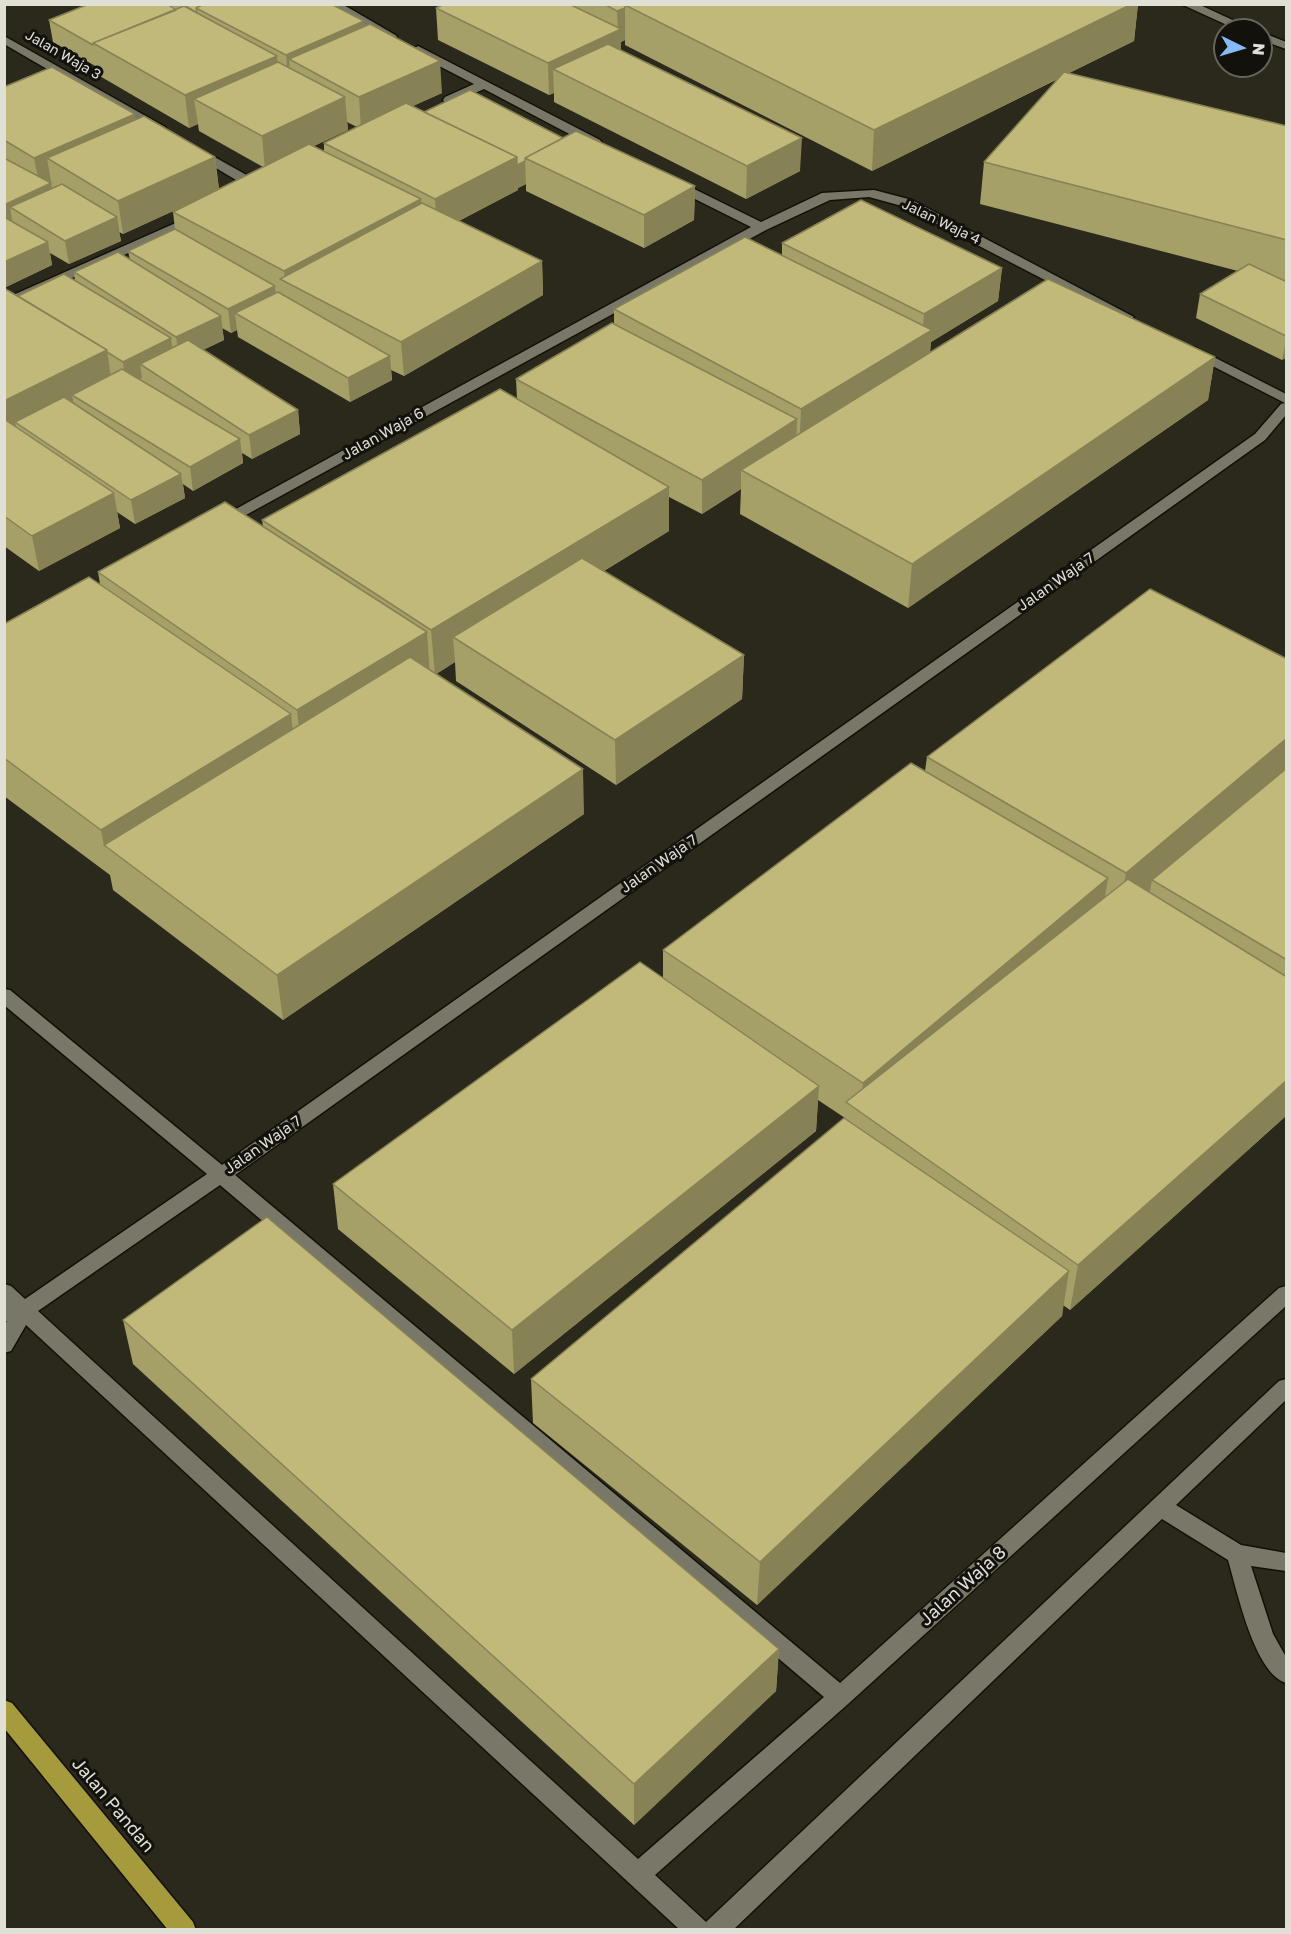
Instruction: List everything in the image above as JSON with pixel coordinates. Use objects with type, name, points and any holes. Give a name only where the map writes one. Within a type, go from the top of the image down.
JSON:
[{"type":"highway","name":"Jalan Pandan","points":[[4,1710],[184,1929]]},
{"type":"street","points":[[332,4],[606,148]]},
{"type":"street","points":[[1187,4],[1220,18]]},
{"type":"street","name":"Jalan Waja 3","points":[[4,39],[261,188]]},
{"type":"street","points":[[441,104],[483,85]]},
{"type":"street","points":[[658,174],[760,227]]},
{"type":"street","name":"Jalan Waja 4","points":[[760,227],[827,196],[869,193],[908,203],[1139,323]]},
{"type":"street","points":[[4,304],[208,213]]},
{"type":"street","name":"Jalan Waja 6","points":[[204,532],[760,227]]},
{"type":"street","points":[[1181,345],[1287,399]]},
{"type":"street","name":"Jalan Waja 7","points":[[4,1345],[14,1312],[221,1175],[1260,437],[1287,407]]},
{"type":"street","points":[[4,995],[840,1697]]},
{"type":"street","points":[[4,1292],[14,1312],[698,1929]]},
{"type":"street","name":"Jalan Waja 8","points":[[638,1875],[840,1697],[1287,1294]]},
{"type":"street","points":[[715,1929],[1287,1387]]},
{"type":"street","points":[[1160,1506],[1237,1554],[1287,1562]]},
{"type":"street","points":[[1237,1554],[1264,1638],[1279,1667],[1287,1673]]},
{"type":"building","points":[[89,4],[167,4],[176,10],[93,43],[93,45],[49,20]]},
{"type":"building","points":[[182,4],[204,4],[196,8],[196,12]]},
{"type":"building","points":[[204,4],[331,4],[364,21],[286,55],[196,8]]},
{"type":"building","points":[[445,4],[569,4],[621,29],[548,63],[436,8]]},
{"type":"building","points":[[604,4],[627,4],[625,8],[617,11]]},
{"type":"building","points":[[1132,4],[874,130],[625,5]]},
{"type":"building","points":[[184,6],[277,56],[185,95],[93,43]]},
{"type":"building","points":[[370,24],[440,61],[359,97],[289,59]]},
{"type":"building","points":[[608,44],[802,138],[747,166],[553,69]]},
{"type":"building","points":[[278,62],[345,97],[262,136],[194,99]]},
{"type":"building","points":[[52,67],[135,114],[34,158],[4,140],[4,87]]},
{"type":"building","points":[[1064,72],[1287,126],[1287,240],[984,162]]},
{"type":"building","points":[[470,90],[563,138],[525,158],[525,161],[517,165],[517,157],[424,112]]},
{"type":"building","points":[[406,103],[517,157],[435,199],[324,143]]},
{"type":"building","points":[[144,116],[215,157],[118,201],[47,158]]},
{"type":"building","points":[[576,131],[695,186],[644,215],[525,158]]},
{"type":"building","points":[[309,144],[421,199],[284,271],[173,212]]},
{"type":"building","points":[[4,158],[51,183],[4,205]]},
{"type":"building","points":[[62,184],[117,217],[65,241],[10,207]]},
{"type":"building","points":[[861,200],[1002,268],[924,314],[782,243]]},
{"type":"building","points":[[422,203],[542,261],[401,342],[280,279]]},
{"type":"building","points":[[4,217],[48,242],[4,262]]},
{"type":"building","points":[[175,229],[275,286],[228,309],[128,251]]},
{"type":"building","points":[[745,237],[932,330],[801,409],[614,309]]},
{"type":"building","points":[[118,252],[221,316],[176,337],[74,272]]},
{"type":"building","points":[[1249,264],[1287,282],[1286,336],[1200,294]]},
{"type":"building","points":[[64,274],[171,338],[123,362],[18,296]]},
{"type":"building","points":[[1048,279],[1215,357],[912,564],[741,470]]},
{"type":"building","points":[[4,288],[107,350],[4,401]]},
{"type":"building","points":[[278,292],[390,356],[348,378],[235,313]]},
{"type":"building","points":[[612,323],[797,419],[702,480],[516,379]]},
{"type":"building","points":[[188,340],[298,410],[249,435],[140,364]]},
{"type":"building","points":[[122,369],[240,439],[190,467],[72,395]]},
{"type":"building","points":[[500,389],[669,487],[431,630],[262,520]]},
{"type":"building","points":[[64,397],[181,474],[131,500],[15,422]]},
{"type":"building","points":[[4,419],[114,493],[32,536],[4,516]]},
{"type":"building","points":[[225,502],[427,632],[297,710],[98,572]]},
{"type":"building","points":[[582,558],[744,655],[615,740],[453,637]]},
{"type":"building","points":[[89,577],[291,714],[101,830],[4,758],[4,624]]},
{"type":"building","points":[[1150,589],[1287,659],[1287,738],[1126,873],[927,757]]},
{"type":"building","points":[[410,657],[583,769],[277,975],[104,845]]},
{"type":"building","points":[[911,763],[1108,878],[863,1083],[663,950]]},
{"type":"building","points":[[1287,768],[1287,960],[1152,880]]},
{"type":"building","points":[[1128,879],[1287,977],[1287,1080],[1078,1265],[846,1102]]},
{"type":"building","points":[[640,962],[819,1086],[512,1330],[333,1184]]},
{"type":"building","points":[[844,1118],[1069,1271],[760,1562],[531,1379]]},
{"type":"building","points":[[267,1217],[779,1649],[634,1784],[123,1320]]}]
